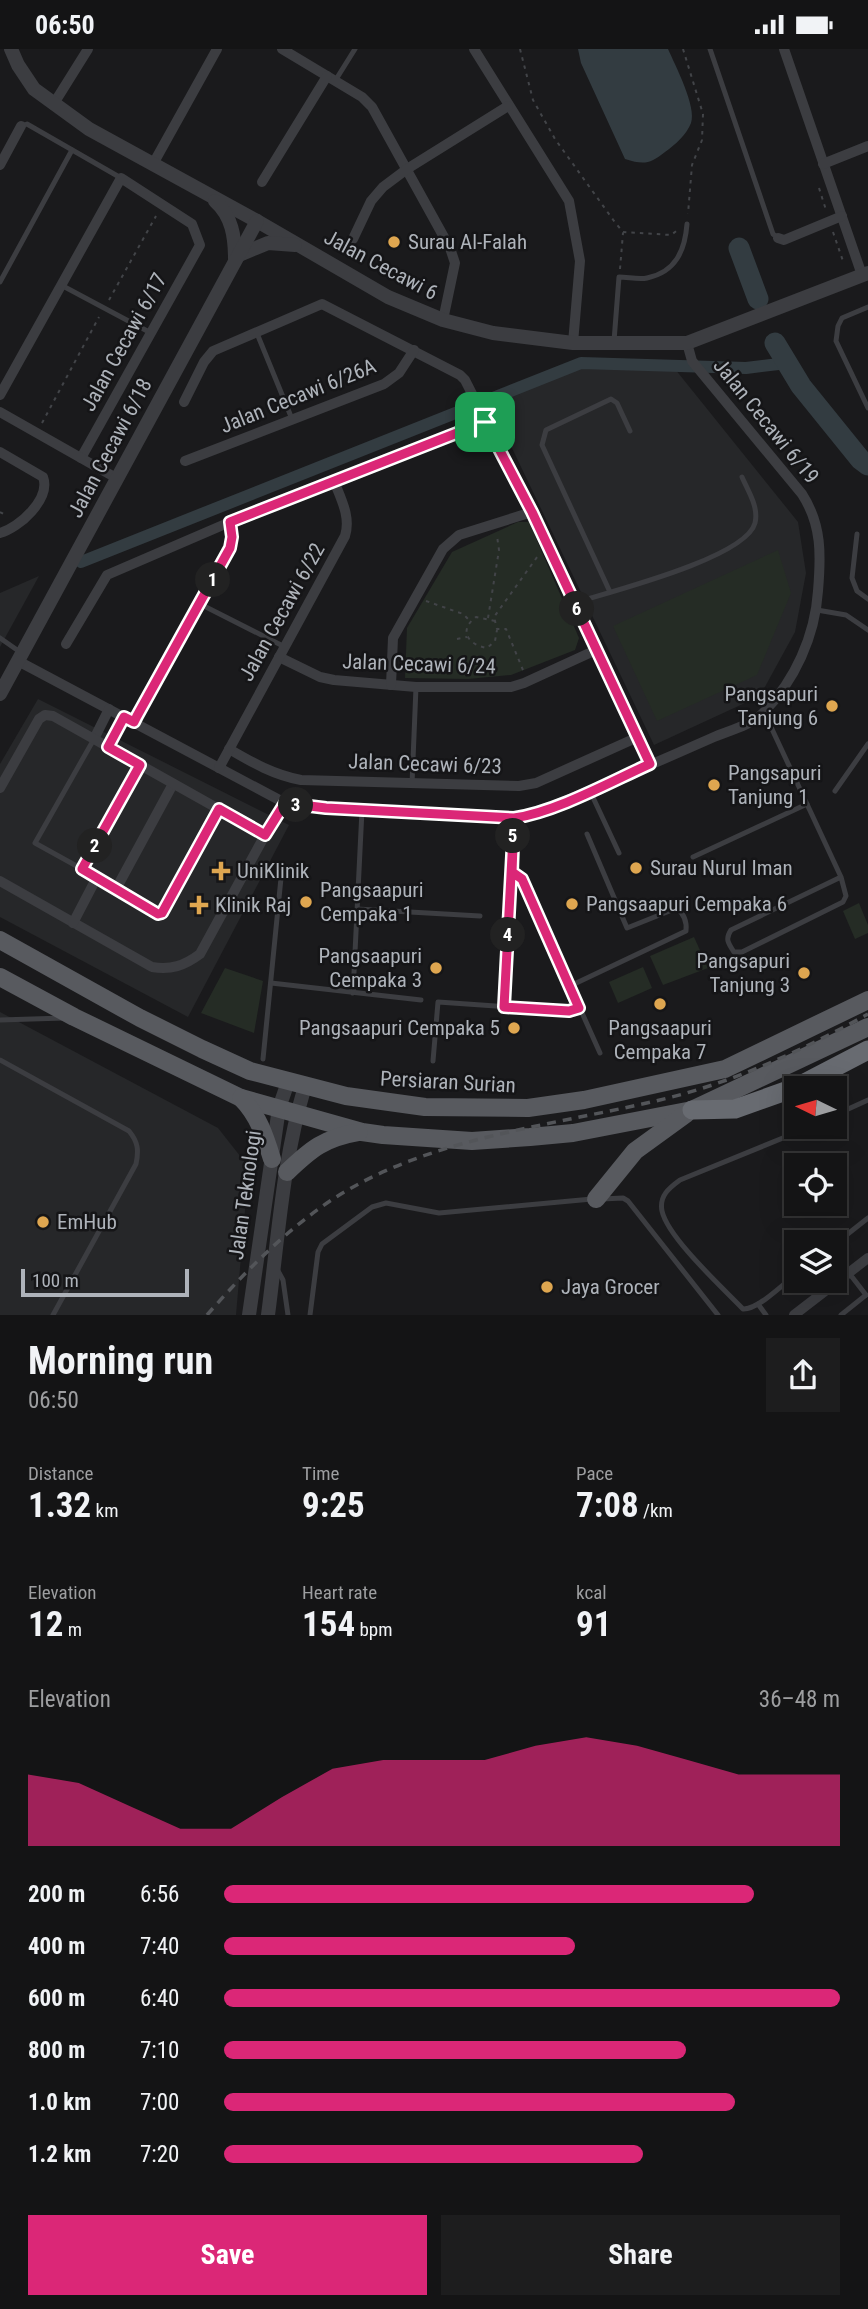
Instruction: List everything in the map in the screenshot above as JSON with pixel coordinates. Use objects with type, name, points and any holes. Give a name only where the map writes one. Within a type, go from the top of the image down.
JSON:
[{"type":"highway","points":[[692,1110],[735,1109],[797,1087],[868,1049]]},
{"type":"main road","name":"Persiaran Surian","points":[[0,940],[202,1049],[250,1071],[374,1102],[425,1107],[528,1108],[725,1069],[868,1000]]},
{"type":"main road","points":[[0,977],[74,1017],[241,1098],[362,1132],[472,1141],[573,1133],[692,1110]]},
{"type":"main road","points":[[596,1199],[635,1151],[692,1110],[868,1027]]},
{"type":"main road","points":[[241,1098],[253,1110],[272,1159]]},
{"type":"main road","points":[[286,1172],[312,1148],[326,1140],[362,1132]]},
{"type":"street","name":"Jalan Cecawi 6","points":[[11,49],[34,89],[89,129],[388,297],[443,320],[494,333],[573,343],[687,343],[865,274]]},
{"type":"street","points":[[53,105],[88,49]]},
{"type":"street","points":[[153,164],[218,49]]},
{"type":"street","points":[[282,49],[362,97],[372,107],[450,248],[455,263],[443,320]]},
{"type":"street","points":[[474,49],[569,201],[580,261],[573,343]]},
{"type":"street","points":[[784,49],[823,164],[865,274]]},
{"type":"street","points":[[262,182],[331,78]]},
{"type":"street","points":[[353,239],[371,201],[383,187],[508,106]]},
{"type":"street","points":[[0,165],[20,126]]},
{"type":"street","points":[[823,164],[868,146]]},
{"type":"street","points":[[0,395],[121,178],[163,205]]},
{"type":"street","points":[[206,193],[219,205],[229,221],[235,238],[237,258],[268,243],[303,247]]},
{"type":"street","name":"Jalan Cecawi 6/17","points":[[81,458],[200,245],[192,224],[163,205]]},
{"type":"street","points":[[778,238],[784,240],[842,216]]},
{"type":"street","name":"Jalan Cecawi 6/18","points":[[0,694],[257,221]]},
{"type":"street","points":[[184,402],[208,356],[256,331],[324,304],[460,375],[532,512],[650,764]]},
{"type":"street","name":"Jalan Cecawi 6/19","points":[[687,343],[695,364],[802,493],[812,509],[819,530],[821,558],[817,610],[811,636],[798,664],[760,716]]},
{"type":"street","name":"Jalan Cecawi 6/26A","points":[[185,461],[384,384],[400,373],[414,350]]},
{"type":"street","points":[[0,412],[118,479]]},
{"type":"street","points":[[66,644],[107,575],[230,522],[485,422]]},
{"type":"street","points":[[0,452],[43,477],[46,482],[30,515],[12,530],[0,533]]},
{"type":"street","name":"Jalan Cecawi 6/22","points":[[219,768],[345,536],[349,526],[334,481]]},
{"type":"street","points":[[391,685],[393,638],[443,549],[459,535],[532,512]]},
{"type":"street","points":[[108,747],[129,720],[230,548],[230,522]]},
{"type":"street","name":"Jalan Cecawi 6/24","points":[[282,652],[320,677],[334,680],[416,687],[511,687],[596,650]]},
{"type":"street","points":[[20,657],[109,709],[285,803],[362,810],[514,818],[528,816],[760,716]]},
{"type":"street","points":[[94,739],[109,709]]},
{"type":"street","points":[[0,788],[39,719],[45,715],[53,716],[265,835]]},
{"type":"street","name":"Jalan Cecawi 6/23","points":[[227,753],[282,777],[301,780],[519,786],[536,783],[638,737]]},
{"type":"street","points":[[140,765],[82,869],[116,889],[173,784]]},
{"type":"street","points":[[0,881],[152,967],[176,968],[200,954],[285,803]]},
{"type":"street","points":[[73,923],[97,877]]},
{"type":"street","name":"Jalan Teknologi","points":[[249,1315],[272,1159],[296,1084]]},
{"type":"street","name":"Jalan Teknologi","points":[[268,1315],[286,1172],[288,1111]]},
{"type":"street","points":[[794,1315],[868,1258]]},
{"type":"lane","points":[[331,78],[355,49]]},
{"type":"lane","points":[[710,49],[773,234],[778,238]]},
{"type":"lane","points":[[20,126],[27,124],[121,178]]},
{"type":"lane","points":[[0,282],[72,150]]},
{"type":"lane","points":[[613,344],[619,277],[646,279],[670,268],[682,253],[687,224]]},
{"type":"lane","points":[[61,285],[151,334]]},
{"type":"lane","points":[[868,307],[842,318],[836,341],[868,408]]},
{"type":"lane","points":[[256,331],[292,421]]},
{"type":"lane","points":[[610,592],[542,445],[545,430],[611,399],[617,403],[630,431]]},
{"type":"lane","points":[[574,603],[659,578],[737,545],[751,533],[757,513],[742,477]]},
{"type":"lane","points":[[856,534],[852,578],[857,591],[868,599]]},
{"type":"lane","points":[[200,603],[282,652]]},
{"type":"lane","points":[[817,610],[846,615],[868,630]]},
{"type":"lane","points":[[0,638],[20,657]]},
{"type":"lane","points":[[411,784],[416,687]]},
{"type":"lane","points":[[760,716],[771,727],[841,877],[845,889],[843,902],[742,951],[734,952],[727,942],[731,930],[841,877]]},
{"type":"lane","points":[[82,869],[35,843],[94,739]]},
{"type":"lane","points":[[835,791],[868,744]]},
{"type":"lane","points":[[590,791],[619,853]]},
{"type":"lane","points":[[694,857],[807,804]]},
{"type":"lane","points":[[116,889],[154,913],[162,913],[219,809]]},
{"type":"lane","points":[[353,993],[362,810]]},
{"type":"lane","points":[[504,1007],[514,818]]},
{"type":"lane","points":[[570,986],[686,931],[687,924],[682,912],[677,908],[627,928],[587,834]]},
{"type":"lane","points":[[263,1059],[282,868]]},
{"type":"lane","points":[[512,872],[522,879],[600,1053]]},
{"type":"lane","points":[[357,909],[480,916]]},
{"type":"lane","points":[[271,983],[421,1000]]},
{"type":"lane","points":[[433,1061],[438,1002],[569,1011],[579,1008]]},
{"type":"lane","points":[[0,1020],[74,1017]]},
{"type":"lane","points":[[0,1060],[129,1131],[136,1140],[136,1164],[54,1315]]},
{"type":"lane","points":[[847,1110],[868,1100]]},
{"type":"lane","points":[[784,1138],[680,1180],[667,1189],[663,1196],[662,1212],[674,1235],[743,1309],[750,1310],[784,1283]]},
{"type":"lane","points":[[310,1315],[318,1252],[322,1244],[372,1207],[386,1203],[439,1213],[618,1198],[628,1201],[718,1315]]},
{"type":"lane","points":[[847,1235],[868,1218]]},
{"type":"lane","points":[[274,1263],[282,1280],[288,1315]]},
{"type":"lane","points":[[841,1315],[867,1296],[849,1273]]},
{"type":"lane","points":[[758,1304],[766,1315]]},
{"type":"path","points":[[520,49],[533,100],[555,139],[623,232],[619,277]]},
{"type":"path","points":[[623,232],[671,235],[687,224],[692,165],[702,140],[704,114],[683,49]]},
{"type":"path","points":[[37,433],[163,205]]},
{"type":"path","points":[[488,618],[499,550],[496,523]]},
{"type":"path","points":[[495,621],[476,617],[470,621],[467,630],[471,643],[487,648],[495,641],[497,629],[495,621],[494,617],[547,544]]},
{"type":"path","points":[[416,596],[433,605],[463,614],[470,621]]},
{"type":"path","points":[[497,629],[506,629],[528,681]]},
{"type":"path","points":[[457,639],[468,637]]},
{"type":"shaded area","points":[[578,49],[668,49],[684,86],[692,116],[689,127],[677,143],[651,161],[642,163],[625,159],[581,63]]},
{"type":"shaded area","points":[[580,368],[675,369],[798,522],[806,573],[795,632],[760,696],[654,745],[490,402]]},
{"type":"shaded area","points":[[518,522],[529,522],[579,638],[575,650],[511,675],[468,679],[405,678],[407,628],[452,552]]},
{"type":"shaded area","points":[[778,550],[791,593],[757,675],[657,721],[613,626]]},
{"type":"shaded area","points":[[39,576],[0,647],[0,593]]},
{"type":"shaded area","points":[[38,699],[289,825],[188,1017],[0,917],[0,764]]},
{"type":"shaded area","points":[[859,903],[868,925],[868,933],[855,939],[843,911]]},
{"type":"shaded area","points":[[694,937],[708,968],[663,985],[650,956]]},
{"type":"shaded area","points":[[643,967],[652,988],[618,1003],[609,982]]},
{"type":"shaded area","points":[[225,968],[263,981],[254,1033],[201,1013]]},
{"type":"shaded area","points":[[0,1012],[218,1128],[244,1161],[245,1210],[236,1315],[0,1315]]},
{"type":"waterway","points":[[739,248],[758,299]]},
{"type":"waterway","points":[[775,343],[801,386],[860,459],[868,465]]},
{"type":"waterway","points":[[81,562],[581,363],[746,368],[787,363]]},
{"type":"railway","points":[[207,1315],[249,1270],[294,1228],[327,1203],[365,1180],[406,1162],[492,1136],[694,1091],[746,1073],[796,1051],[868,1014]]},
{"type":"place","name":"Surau Al-Falah","points":[[394,242]]},
{"type":"place","name":"Pangsapuri Tanjung 6","points":[[832,706]]},
{"type":"place","name":"Pangsapuri Tanjung 1","points":[[714,785]]},
{"type":"place","name":"Surau Nurul Iman","points":[[636,868]]},
{"type":"place","name":"UniKlinik","points":[[221,871]]},
{"type":"place","name":"Pangsaapuri Cempaka 1","points":[[306,902]]},
{"type":"place","name":"Pangsaapuri Cempaka 6","points":[[572,904]]},
{"type":"place","name":"Klinik Raj","points":[[199,905]]},
{"type":"place","name":"Pangsaapuri Cempaka 3","points":[[436,968]]},
{"type":"place","name":"Pangsapuri Tanjung 3","points":[[804,973]]},
{"type":"place","name":"Pangsaapuri Cempaka 7","points":[[660,1004]]},
{"type":"place","name":"Pangsaapuri Cempaka 5","points":[[514,1028]]},
{"type":"place","name":"EmHub","points":[[43,1222]]},
{"type":"place","name":"Jaya Grocer","points":[[547,1287]]},
{"type":"route","points":[[485,422],[230,522],[230,548],[134,722],[124,717],[108,747],[140,765],[82,869],[158,914],[162,913],[219,809],[265,835],[285,803],[326,808],[514,818],[504,1007],[569,1011],[579,1008],[522,879],[512,872],[514,818],[528,816],[650,764],[532,512],[485,422]]}]
